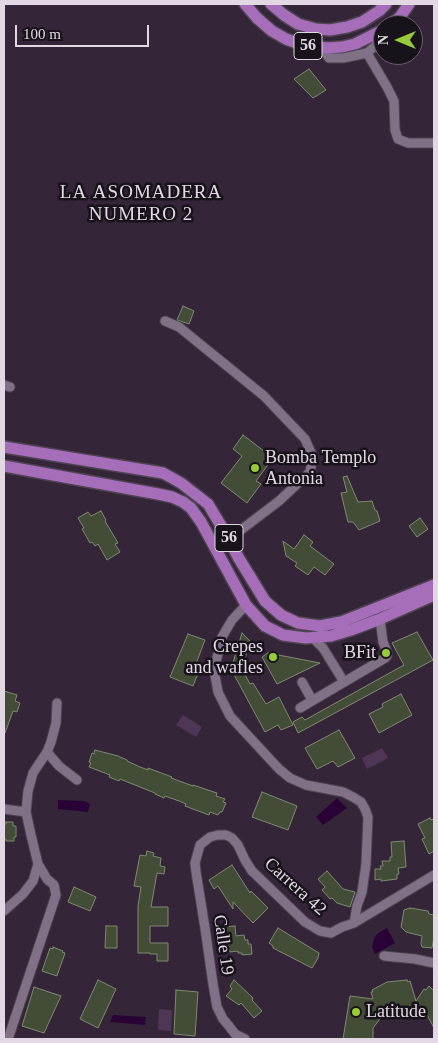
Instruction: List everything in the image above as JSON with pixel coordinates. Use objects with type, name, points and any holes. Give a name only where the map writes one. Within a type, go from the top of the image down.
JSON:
[{"type":"main road","name":"56","points":[[245,4],[272,31],[302,45],[342,47],[355,44],[373,35]]},
{"type":"main road","name":"56","points":[[271,4],[298,24],[316,29],[330,30],[362,22],[386,4]]},
{"type":"main road","points":[[401,15],[409,4]]},
{"type":"main road","name":"56","points":[[4,447],[163,473],[181,483],[208,504],[265,601],[281,616],[298,623],[320,626],[341,622],[434,585]]},
{"type":"main road","name":"56","points":[[4,466],[158,494],[183,502],[191,508],[201,522],[246,605],[265,626],[283,635],[313,638],[340,634],[434,595]]},
{"type":"street","points":[[320,47],[329,58],[343,58],[367,53],[373,47]]},
{"type":"street","points":[[367,53],[394,101],[395,130],[398,139],[408,143],[434,143]]},
{"type":"street","points":[[165,321],[179,327],[264,396],[304,439],[313,457],[310,472],[279,501],[229,539]]},
{"type":"street","points":[[246,605],[232,620],[222,637],[214,670],[218,692],[230,716],[279,769],[290,778],[306,785],[343,792],[361,802],[368,817],[368,833],[362,892],[354,923]]},
{"type":"street","points":[[300,708],[386,658],[380,631],[380,619]]},
{"type":"street","points":[[313,638],[324,648],[344,682]]},
{"type":"street","points":[[302,682],[312,700]]},
{"type":"street","points":[[8,1039],[56,895],[54,885],[47,879],[38,864],[26,812],[28,791],[33,773],[47,752],[51,742],[56,723],[57,703]]},
{"type":"street","points":[[47,752],[58,766],[77,780]]},
{"type":"street","points":[[4,809],[26,812]]},
{"type":"street","name":"Carrera 42","points":[[200,845],[210,837],[218,835],[232,838],[238,845],[252,871],[305,922],[320,931],[331,933],[354,923],[434,875]]},
{"type":"street","name":"Calle 19","points":[[200,845],[195,863],[217,1007],[228,1026],[235,1034],[245,1039]]},
{"type":"street","points":[[4,911],[24,894],[33,881],[38,864]]},
{"type":"street","points":[[33,881],[47,879]]},
{"type":"street","points":[[384,956],[434,963]]},
{"type":"shaded area","points":[[183,715],[202,727],[196,737],[176,725]]},
{"type":"shaded area","points":[[382,748],[388,758],[367,769],[362,758]]},
{"type":"shaded area","points":[[337,798],[347,808],[323,825],[316,817]]},
{"type":"shaded area","points":[[58,800],[84,801],[90,804],[88,812],[58,809]]},
{"type":"shaded area","points":[[387,928],[395,943],[375,954],[372,947],[374,939],[377,934]]},
{"type":"shaded area","points":[[159,1009],[172,1010],[171,1031],[158,1030]]},
{"type":"shaded area","points":[[113,1015],[146,1017],[145,1025],[110,1022]]},
{"type":"building","points":[[309,69],[326,90],[313,98],[294,79]]},
{"type":"building","points":[[183,306],[194,311],[189,324],[177,320]]},
{"type":"building","name":"Bomba Templo Antonia","points":[[243,435],[273,458],[256,481],[261,484],[247,503],[221,483],[242,456],[233,449]]},
{"type":"building","points":[[347,476],[358,502],[372,501],[380,521],[359,530],[353,522],[348,522],[341,493],[347,492],[343,477]]},
{"type":"building","points":[[101,511],[118,543],[115,544],[120,552],[107,560],[98,544],[95,546],[92,542],[90,543],[78,518],[88,512],[91,516]]},
{"type":"building","points":[[420,518],[428,529],[417,537],[409,526]]},
{"type":"building","points":[[304,535],[313,542],[310,546],[334,564],[325,575],[314,567],[308,575],[295,566],[297,563],[286,556],[283,541],[294,549]]},
{"type":"building","points":[[417,632],[433,660],[298,733],[293,722],[302,717],[305,720],[404,665],[392,643]]},
{"type":"building","points":[[242,633],[250,641],[242,669],[250,684],[253,683],[266,704],[279,697],[293,725],[281,730],[278,725],[265,732],[231,669]]},
{"type":"building","points":[[188,634],[205,640],[194,669],[199,671],[193,686],[170,677]]},
{"type":"building","points":[[268,653],[320,663],[277,684],[262,657]]},
{"type":"building","points":[[4,691],[17,695],[15,701],[20,703],[17,712],[13,711],[5,733],[4,733]]},
{"type":"building","points":[[401,694],[412,715],[379,733],[369,714],[383,707],[382,704]]},
{"type":"building","points":[[339,730],[355,758],[338,767],[333,761],[317,769],[305,748]]},
{"type":"building","points":[[95,750],[118,756],[148,770],[148,768],[193,786],[217,793],[216,796],[225,799],[223,802],[226,803],[222,812],[218,815],[210,812],[209,815],[185,806],[186,804],[179,801],[165,796],[164,798],[120,779],[119,781],[109,777],[110,775],[89,767],[92,753],[94,754]]},
{"type":"building","points":[[262,792],[297,806],[288,830],[252,817]]},
{"type":"building","points":[[430,818],[431,820],[434,819],[434,851],[429,854],[422,839],[425,838],[418,824]]},
{"type":"building","points":[[6,822],[13,822],[13,826],[16,826],[14,841],[6,841],[4,839],[4,824]]},
{"type":"building","points":[[404,841],[406,867],[398,868],[399,874],[397,874],[397,879],[375,880],[375,869],[381,869],[380,866],[383,866],[382,861],[390,861],[390,857],[392,857],[391,842]]},
{"type":"building","points":[[147,851],[154,853],[153,856],[161,858],[160,866],[165,867],[164,874],[157,873],[151,907],[168,907],[168,926],[150,926],[150,943],[168,943],[168,961],[157,961],[157,954],[138,953],[138,906],[141,887],[134,886],[140,855],[146,856]]},
{"type":"building","points":[[232,865],[250,893],[251,891],[268,908],[253,923],[233,902],[233,909],[218,886],[214,889],[209,880]]},
{"type":"building","points":[[327,871],[343,889],[355,892],[350,907],[337,903],[332,898],[330,899],[322,890],[325,887],[318,879]]},
{"type":"building","points":[[74,887],[96,897],[90,911],[68,902]]},
{"type":"building","points":[[410,908],[428,911],[429,914],[434,915],[432,948],[422,947],[422,936],[406,932],[401,927],[404,910]]},
{"type":"building","points":[[106,926],[117,926],[117,948],[105,948]]},
{"type":"building","points":[[235,926],[236,936],[244,935],[245,940],[248,940],[248,944],[251,944],[252,954],[242,955],[238,951],[230,952],[227,938],[224,938],[223,927]]},
{"type":"building","points":[[278,928],[319,953],[312,968],[273,948],[269,943]]},
{"type":"building","points":[[53,947],[65,953],[57,976],[42,971],[50,948],[53,949]]},
{"type":"building","points":[[98,980],[116,989],[98,1028],[80,1019]]},
{"type":"building","points":[[234,980],[253,998],[252,1000],[262,1011],[254,1018],[241,1003],[239,1005],[226,996],[232,989],[230,986]]},
{"type":"building","points":[[407,980],[408,982],[410,981],[416,1001],[424,989],[426,990],[429,986],[434,991],[434,1028],[427,1015],[408,1008],[396,1008],[381,1017],[373,1028],[373,1039],[343,1039],[350,996],[373,999],[372,990],[387,982]]},
{"type":"building","points":[[34,987],[61,996],[44,1033],[22,1026]]},
{"type":"building","points":[[176,990],[198,992],[195,1036],[174,1034]]},
{"type":"place","name":"Bomba Templo Antonia","points":[[255,468]]},
{"type":"place","name":"BFit","points":[[386,653]]},
{"type":"place","name":"Crepes and wafles","points":[[273,657]]},
{"type":"place","name":"Latitude","points":[[356,1012]]},
{"type":"district","name":"LA ASOMADERA NUMERO 2","points":[[141,204]]}]
